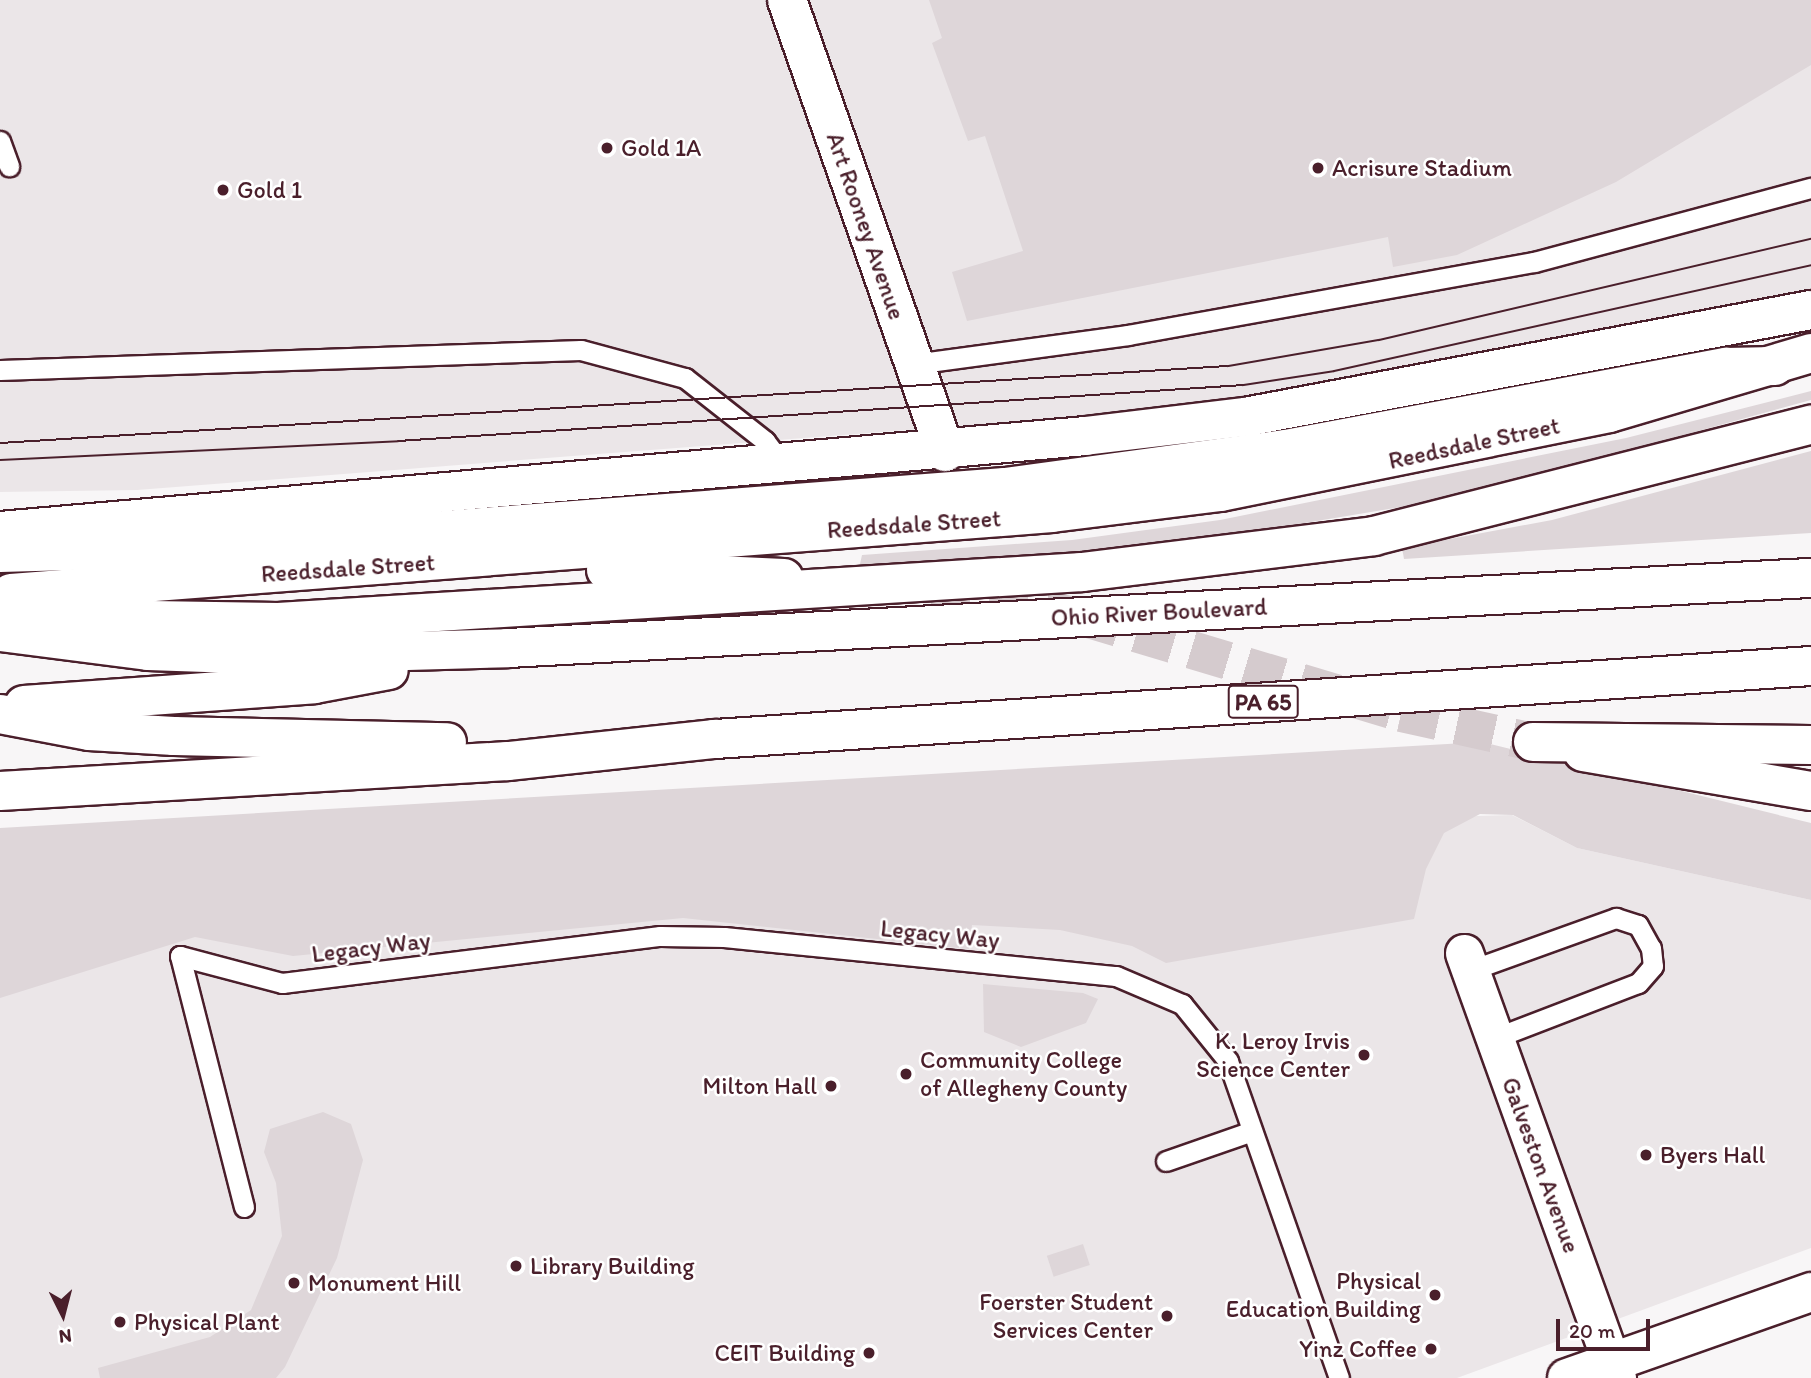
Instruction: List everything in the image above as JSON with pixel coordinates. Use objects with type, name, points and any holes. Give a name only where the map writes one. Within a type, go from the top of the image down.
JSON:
[{"type":"main road","name":"Art Rooney Avenue","points":[[787,0],[945,452]]},
{"type":"main road","points":[[0,531],[945,452],[1245,416],[1811,310]]},
{"type":"main road","name":"Reedsdale Street","points":[[0,593],[1052,513],[1221,492],[1609,413],[1775,366],[1811,353]]},
{"type":"main road","points":[[0,553],[220,547],[900,495],[1156,469],[1726,368],[1775,366]]},
{"type":"main road","points":[[0,600],[151,620],[278,622],[1082,572],[1237,555],[1503,507],[1811,425]]},
{"type":"main road","points":[[370,566],[798,579]]},
{"type":"main road","name":"Ohio River Boulevard","points":[[508,648],[1811,578]]},
{"type":"main road","points":[[0,632],[38,640],[264,655],[508,648]]},
{"type":"main road","points":[[0,707],[314,684],[508,648]]},
{"type":"main road","name":"PA 65","points":[[715,739],[1811,666]]},
{"type":"main road","points":[[0,714],[89,731],[309,743],[715,739]]},
{"type":"main road","points":[[0,791],[508,761],[715,739]]},
{"type":"main road","points":[[1811,745],[1532,742],[1811,791]]},
{"type":"main road","points":[[1567,1378],[1614,1370],[1811,1292]]},
{"type":"street","name":"Galveston Avenue","points":[[1469,961],[1614,1370]]},
{"type":"lane","points":[[0,141],[9,166]]},
{"type":"lane","points":[[914,364],[1128,335],[1534,262],[1811,188]]},
{"type":"lane","points":[[0,370],[581,350],[685,379],[765,441],[784,466]]},
{"type":"lane","points":[[1469,961],[1616,918],[1638,925],[1651,947],[1653,966],[1638,983],[1495,1038]]},
{"type":"lane","name":"Legacy Way","points":[[244,1207],[180,956],[282,983],[660,936],[724,937],[1116,976],[1182,1004],[1228,1061],[1339,1378]]},
{"type":"lane","points":[[1166,1161],[1252,1131]]},
{"type":"shaded area","points":[[0,0],[1811,0],[1811,289],[1576,343],[1254,403],[137,490],[0,492]]},
{"type":"shaded area","name":"Acrisure Stadium","points":[[929,0],[1811,0],[1811,65],[1616,182],[1457,255],[1393,267],[1388,237],[967,321],[952,272],[1023,251],[985,136],[968,141],[932,43],[942,38]]},
{"type":"shaded area","points":[[1811,391],[1811,400],[1455,498],[1125,553],[858,573],[862,555],[1072,540],[1220,520],[1626,438]]},
{"type":"shaded area","points":[[1811,451],[1811,533],[1404,559],[1402,548],[1552,520]]},
{"type":"shaded area","points":[[1482,742],[1811,823],[1811,900],[1577,848],[1513,815],[1480,814],[1444,833],[1426,869],[1414,919],[1166,963],[1132,946],[1060,930],[972,925],[969,949],[683,918],[293,956],[195,937],[0,998],[0,828]]},
{"type":"shaded area","name":"Community College of Allegheny County","points":[[1512,815],[1577,848],[1811,900],[1811,1248],[1457,1378],[0,1378],[0,860]]},
{"type":"shaded area","points":[[983,984],[1083,993],[1098,999],[1086,1023],[1021,1047],[984,1032]]},
{"type":"shaded area","points":[[323,1112],[351,1124],[363,1160],[337,1258],[285,1367],[276,1378],[100,1378],[98,1368],[210,1337],[251,1310],[282,1236],[276,1183],[264,1152],[270,1129]]},
{"type":"shaded area","points":[[1083,1244],[1090,1265],[1054,1277],[1047,1256]]},
{"type":"tunnel","points":[[933,590],[1082,617],[1401,713],[1533,742]]},
{"type":"tram line","points":[[0,443],[1228,366],[1379,340],[1811,239]]},
{"type":"tram line","points":[[0,460],[398,441],[1243,385],[1334,371],[1811,265]]},
{"type":"place","name":"Gold 1A","points":[[607,148]]},
{"type":"place","name":"Acrisure Stadium","points":[[1318,168]]},
{"type":"place","name":"Gold 1","points":[[223,190]]},
{"type":"place","name":"K. Leroy Irvis Science Center","points":[[1364,1055]]},
{"type":"place","name":"Community College of Allegheny County","points":[[906,1074]]},
{"type":"place","name":"Milton Hall","points":[[831,1086]]},
{"type":"place","name":"Byers Hall","points":[[1646,1155]]},
{"type":"place","name":"Library Building","points":[[516,1266]]},
{"type":"place","name":"Monument Hill","points":[[294,1283]]},
{"type":"place","name":"Physical Education Building","points":[[1435,1295]]},
{"type":"place","name":"Foerster Student Services Center","points":[[1167,1316]]},
{"type":"place","name":"Physical Plant","points":[[120,1322]]},
{"type":"place","name":"Yinz Coffee","points":[[1431,1349]]},
{"type":"place","name":"CEIT Building","points":[[869,1353]]}]
